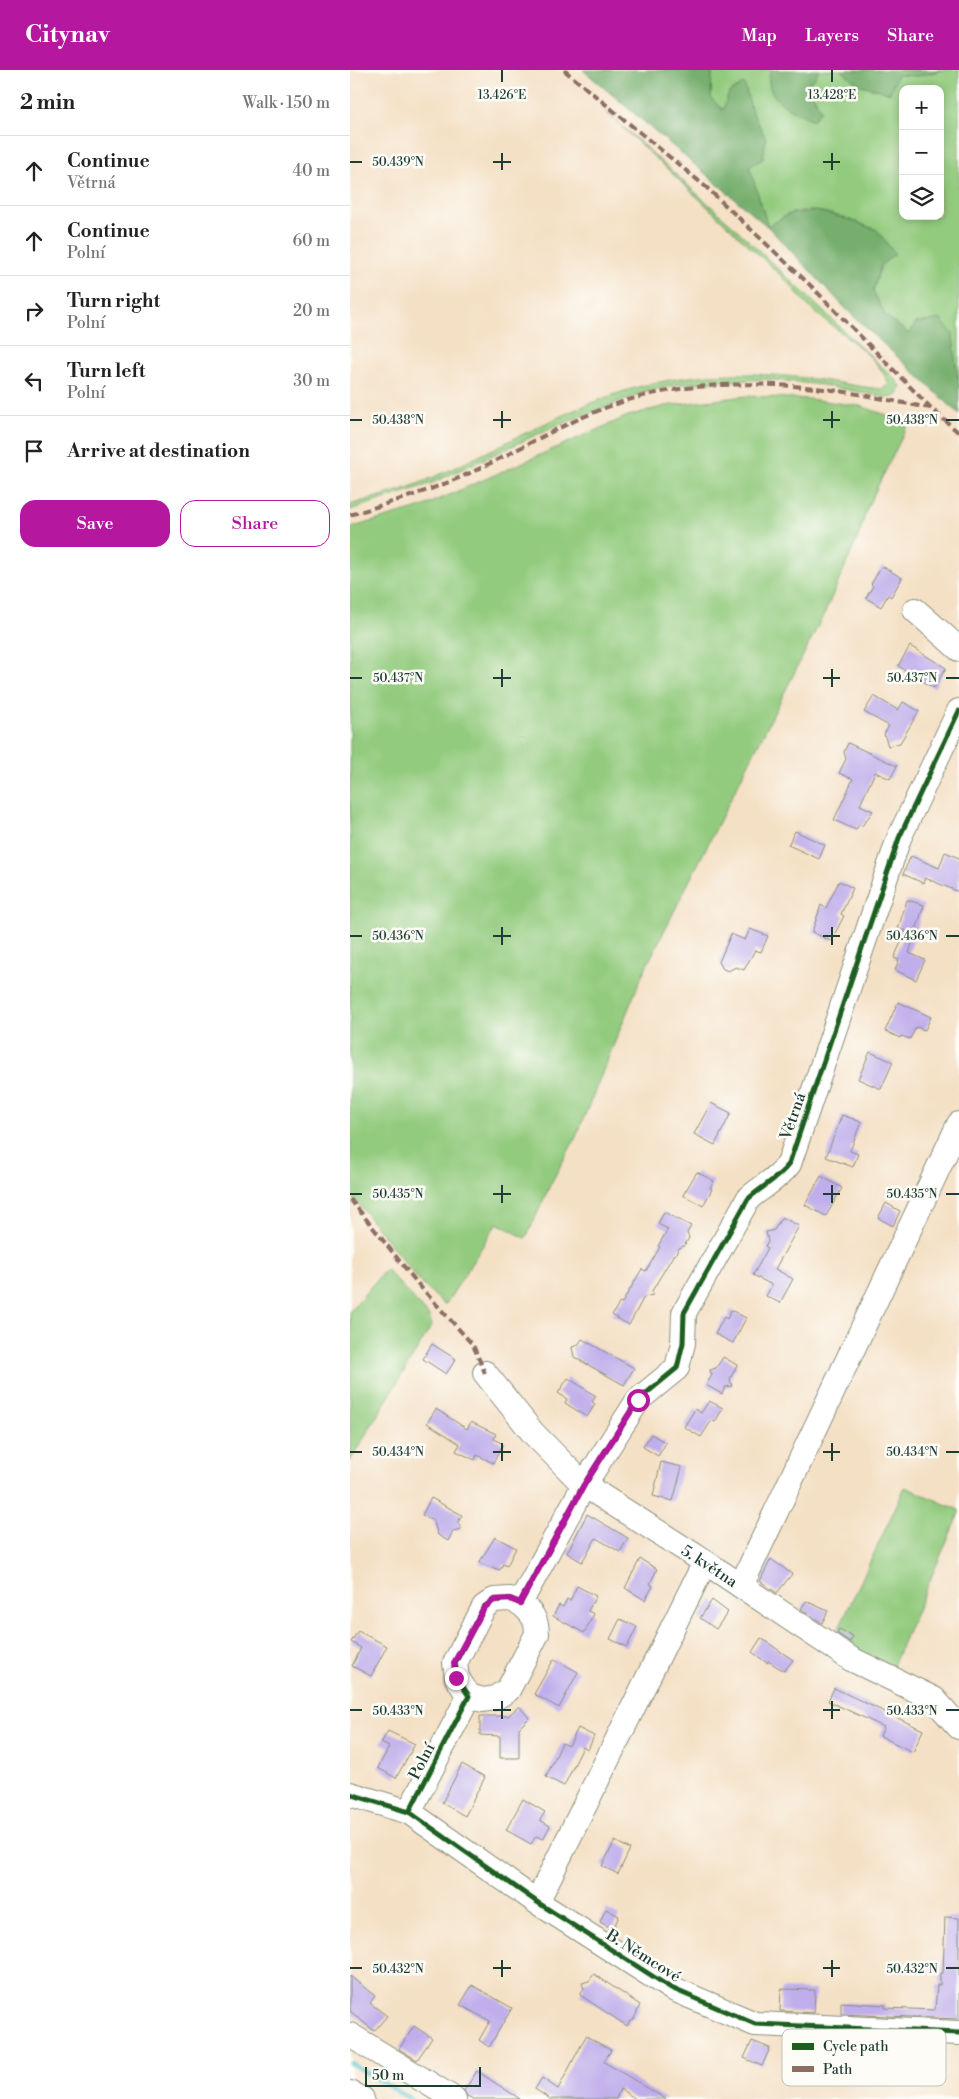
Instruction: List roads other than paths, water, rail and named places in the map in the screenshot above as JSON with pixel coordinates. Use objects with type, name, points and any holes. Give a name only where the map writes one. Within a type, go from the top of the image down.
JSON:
[{"type":"street","points":[[915,610],[959,649]]},
{"type":"street","name":"Větrná","points":[[584,1485],[638,1400],[677,1368],[684,1343],[684,1313],[748,1199],[780,1175],[788,1164],[899,838],[959,711]]},
{"type":"street","points":[[741,1586],[959,1124]]},
{"type":"street","name":"5. května","points":[[485,1373],[533,1433],[584,1485],[852,1659],[934,1699],[959,1727]]},
{"type":"street","points":[[520,1603],[584,1485]]},
{"type":"street","points":[[537,1902],[705,1562]]},
{"type":"street","points":[[510,1599],[520,1603],[531,1611],[537,1624],[537,1634],[508,1690],[495,1698],[483,1700],[469,1696],[456,1678],[454,1663],[484,1608],[494,1600],[510,1599]]},
{"type":"street","name":"Polní","points":[[408,1812],[469,1696]]},
{"type":"street","name":"B. Němcové","points":[[350,1794],[408,1812],[537,1902],[671,1988],[755,2024],[868,2029]]},
{"type":"street","name":"B. Němcové","points":[[946,2032],[959,2033]]},
{"type":"street","points":[[350,2035],[454,2099]]},
{"type":"street","points":[[350,2092],[362,2099]]},
{"type":"waterway","points":[[350,2063],[411,2099]]}]
